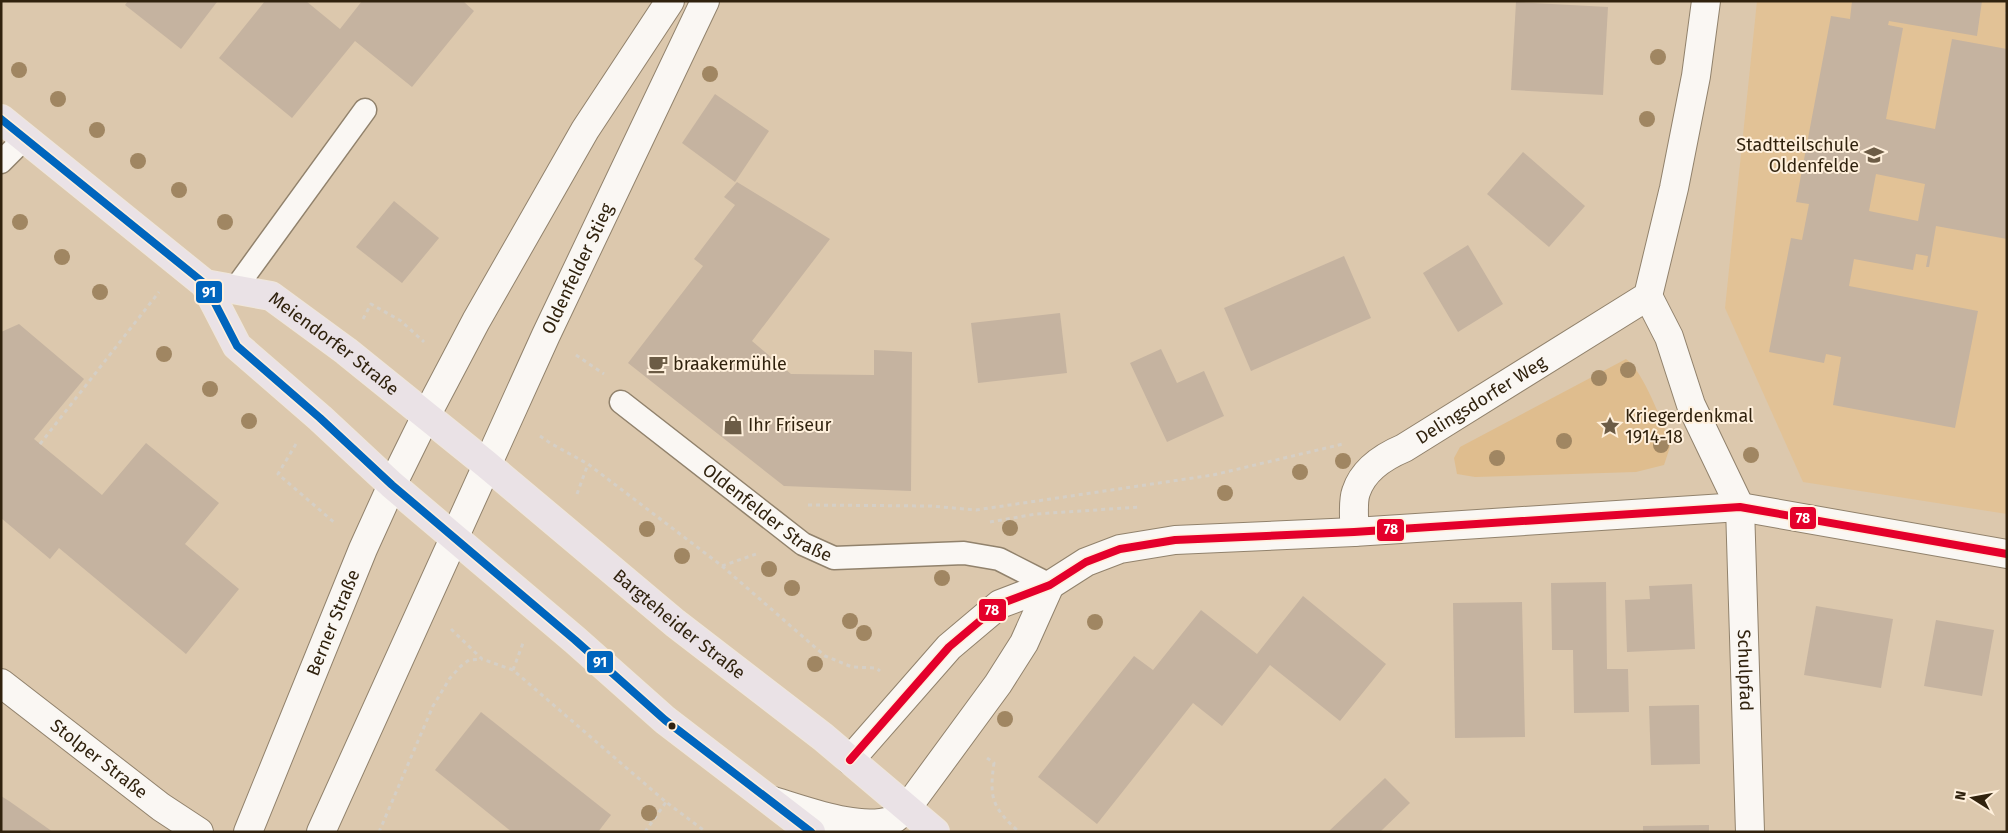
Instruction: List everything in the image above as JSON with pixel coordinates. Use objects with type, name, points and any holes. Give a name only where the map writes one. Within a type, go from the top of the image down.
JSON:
[{"type":"main road","points":[[1,119],[205,284],[237,346],[320,418],[392,485],[665,720],[811,832]]},
{"type":"main road","name":"Meiendorfer Straße","points":[[205,284],[271,296],[350,354],[426,416]]},
{"type":"main road","name":"Bargteheider Straße","points":[[426,416],[675,623],[850,760],[935,832]]},
{"type":"street","points":[[426,416],[476,321],[585,130],[670,1]]},
{"type":"street","name":"Oldenfelder Stieg","points":[[454,538],[546,335],[705,1]]},
{"type":"street","points":[[1706,1],[1696,76],[1676,179],[1648,296],[1669,337],[1691,405],[1740,507]]},
{"type":"street","name":"Delingsdorfer Weg","points":[[1354,532],[1356,492],[1366,475],[1384,457],[1404,448],[1648,296]]},
{"type":"street","name":"Berner Straße","points":[[248,832],[363,549],[426,416]]},
{"type":"street","points":[[850,760],[949,647],[1000,604],[1050,585],[1086,562],[1120,549],[1175,540],[1354,532],[1740,507],[2007,554]]},
{"type":"street","name":"Schulpfad","points":[[1740,507],[1750,832]]},
{"type":"street","points":[[321,832],[454,538]]},
{"type":"street","points":[[773,801],[851,821],[871,823],[893,820],[907,808],[998,684],[1024,643],[1050,585]]},
{"type":"street","name":"Stolper Straße","points":[[1,682],[161,807],[199,832]]},
{"type":"lane","points":[[235,289],[365,110]]},
{"type":"lane","points":[[1,162],[25,138]]},
{"type":"lane","name":"Oldenfelder Straße","points":[[621,402],[803,544],[834,558],[964,553],[999,559],[1050,585]]},
{"type":"path","points":[[40,444],[181,264]]},
{"type":"path","points":[[362,321],[371,304],[402,320]]},
{"type":"path","points":[[546,335],[609,377]]},
{"type":"path","points":[[298,440],[278,474],[340,528]]},
{"type":"path","points":[[802,505],[931,506],[976,510],[1213,474],[1346,443]]},
{"type":"path","points":[[579,488],[588,464],[722,566],[825,656],[852,667],[876,668]]},
{"type":"path","points":[[722,566],[761,552]]},
{"type":"path","points":[[470,646],[482,659]]},
{"type":"path","points":[[513,670],[517,657]]},
{"type":"path","points":[[379,832],[433,706],[450,678],[460,666],[469,660],[482,659],[513,670],[666,802],[706,832]]},
{"type":"path","points":[[994,763],[992,782],[994,802],[1002,816],[1019,832]]},
{"type":"path","points":[[645,832],[666,802]]},
{"type":"shaded area","name":"Stadtteilschule Oldenfelde","points":[[1757,1],[2007,1],[2007,514],[1803,482],[1725,308]]},
{"type":"shaded area","points":[[1626,359],[1646,386],[1671,444],[1664,465],[1636,472],[1475,477],[1457,474],[1454,458],[1460,447]]},
{"type":"building","points":[[128,1],[217,2],[181,49],[125,5]]},
{"type":"building","points":[[265,1],[306,1],[340,29],[362,1],[463,1],[474,11],[412,87],[355,41],[292,118],[219,58]]},
{"type":"building","points":[[1852,1],[1982,1],[1977,36],[1889,21],[1888,25],[1903,28],[1886,119],[1935,129],[1952,39],[2007,49],[2007,239],[1936,226],[1929,267],[1926,267],[1928,256],[1916,254],[1913,270],[1854,259],[1849,286],[1978,311],[1955,428],[1833,405],[1841,357],[1826,354],[1824,363],[1769,352],[1791,238],[1802,240],[1809,204],[1796,202],[1831,16],[1850,19]],"holes":[[[1876,174],[1925,184],[1918,221],[1869,211]]]},
{"type":"building","points":[[1516,2],[1608,7],[1603,95],[1511,90]]},
{"type":"building","points":[[715,94],[769,131],[735,182],[682,143]]},
{"type":"building","points":[[1523,152],[1585,206],[1549,247],[1487,194]]},
{"type":"building","points":[[737,182],[830,239],[752,341],[791,374],[874,375],[874,350],[912,352],[911,491],[784,486],[628,363],[703,266],[694,259],[735,205],[724,197]]},
{"type":"building","points":[[394,201],[439,238],[402,283],[356,247]]},
{"type":"building","points":[[1468,245],[1503,304],[1458,332],[1423,273]]},
{"type":"building","points":[[1344,256],[1371,318],[1251,371],[1224,308]]},
{"type":"building","points":[[1060,313],[1067,373],[978,383],[971,323]]},
{"type":"building","points":[[19,324],[84,379],[34,439],[102,495],[146,443],[219,503],[185,544],[239,589],[186,654],[59,548],[50,559],[1,518],[1,332]]},
{"type":"building","points":[[1161,349],[1177,383],[1204,371],[1224,416],[1167,442],[1130,363]]},
{"type":"building","points":[[1606,582],[1607,669],[1628,669],[1629,712],[1574,713],[1573,650],[1552,650],[1551,583]]},
{"type":"building","points":[[1692,584],[1695,649],[1627,652],[1625,600],[1650,599],[1649,586]]},
{"type":"building","points":[[1303,596],[1386,664],[1340,721],[1270,665],[1222,726],[1193,703],[1097,824],[1038,777],[1134,656],[1153,670],[1201,610],[1257,654]]},
{"type":"building","points":[[1522,602],[1525,737],[1455,738],[1453,603]]},
{"type":"building","points":[[1816,606],[1893,619],[1881,688],[1804,675]]},
{"type":"building","points":[[1936,620],[1994,630],[1982,696],[1924,686]]},
{"type":"building","points":[[1699,705],[1700,764],[1651,765],[1649,706]]},
{"type":"building","points":[[481,712],[611,815],[598,832],[512,832],[435,770]]},
{"type":"building","points":[[1385,778],[1410,803],[1380,832],[1328,832]]},
{"type":"building","points":[[1,796],[9,801],[53,832],[1,832]]},
{"type":"building","points":[[1709,825],[1709,832],[1643,832],[1643,826]]},
{"type":"transit line","name":"91","points":[[1,119],[205,284],[237,346],[320,418],[392,485],[575,640],[665,720],[811,832]]},
{"type":"transit line","name":"78","points":[[850,760],[949,647],[1000,604],[1050,585],[1086,562],[1120,549],[1175,540],[1354,532],[1740,507],[2007,554]]},
{"type":"place","name":"Stadtteilschule Oldenfelde","points":[[1874,155]]},
{"type":"place","name":"braakermühle","points":[[658,364]]},
{"type":"place","name":"Ihr Friseur","points":[[733,425]]},
{"type":"place","name":"Kriegerdenkmal 1914-18","points":[[1610,426]]}]
